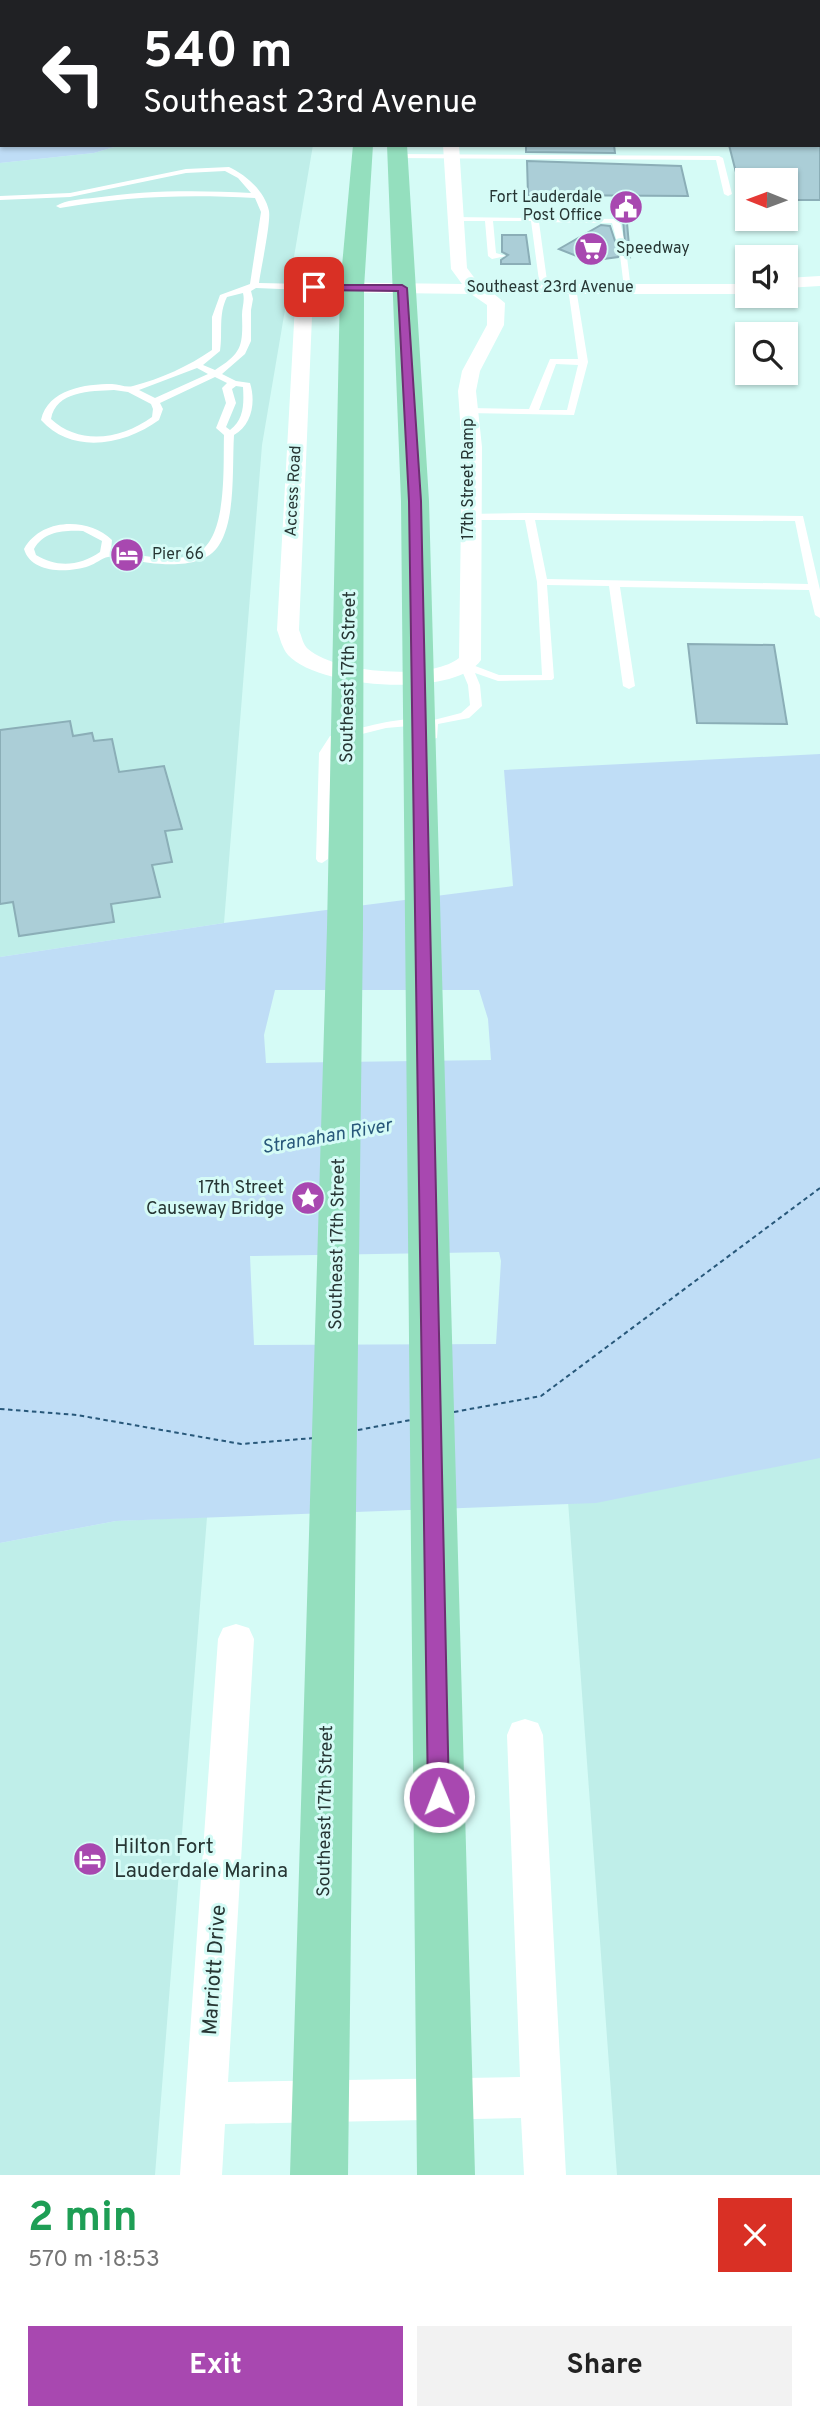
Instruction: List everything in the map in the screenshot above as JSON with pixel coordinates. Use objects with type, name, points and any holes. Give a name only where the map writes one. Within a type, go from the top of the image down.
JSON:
[{"type":"main road","name":"Southeast 17th Street","points":[[318,2175],[352,501],[352,288],[363,147]]},
{"type":"main road","points":[[398,151],[402,288],[415,501],[446,2175]]},
{"type":"street","name":"17th Street Ramp","points":[[451,151],[459,269],[474,288],[495,303],[497,310],[495,332],[468,381],[472,456],[468,517],[470,660],[466,666]]},
{"type":"street","points":[[798,283],[820,281]]},
{"type":"street","points":[[305,286],[352,288]]},
{"type":"street","name":"Access Road","points":[[305,286],[288,630],[296,652],[327,669],[382,676],[431,678],[459,671],[466,666]]},
{"type":"street","name":"Southeast 23rd Avenue","points":[[352,288],[735,289]]},
{"type":"street","points":[[798,293],[820,295]]},
{"type":"street","name":"Marriott Drive","points":[[201,2175],[236,1639]]},
{"type":"street","points":[[525,1735],[545,2175]]},
{"type":"street","points":[[206,2103],[541,2097]]},
{"type":"lane","points":[[398,151],[719,158],[728,194]]},
{"type":"lane","points":[[0,198],[70,195],[206,168],[226,169],[241,176],[258,196],[265,212],[245,308],[248,336],[244,349],[235,363],[155,401]]},
{"type":"lane","points":[[60,206],[152,194],[201,192],[258,196]]},
{"type":"lane","points":[[455,219],[605,218],[616,221],[620,240]]},
{"type":"lane","points":[[489,219],[492,256],[502,256]]},
{"type":"lane","points":[[535,219],[544,288]]},
{"type":"lane","points":[[491,244],[502,245]]},
{"type":"lane","points":[[528,244],[538,244]]},
{"type":"lane","points":[[529,256],[540,256]]},
{"type":"lane","points":[[623,257],[628,288]]},
{"type":"lane","points":[[131,390],[197,365],[216,351],[218,341],[214,313],[224,295],[250,288],[305,286]]},
{"type":"lane","points":[[469,411],[571,413],[583,362],[572,288]]},
{"type":"lane","points":[[533,412],[553,361],[583,362]]},
{"type":"lane","points":[[197,365],[234,383],[247,385],[249,398],[246,419],[238,431],[229,434]]},
{"type":"lane","points":[[229,434],[221,428],[231,403],[227,388],[234,383]]},
{"type":"lane","points":[[96,388],[131,390],[155,401],[158,410],[156,418],[147,426],[117,437],[98,439],[64,434],[46,420],[46,411],[52,403],[71,393],[96,388]]},
{"type":"lane","points":[[105,553],[107,540],[102,535],[83,528],[47,532],[38,536],[29,549],[38,561],[61,567],[87,564],[105,553],[176,563],[196,559],[213,550],[223,533],[229,434]]},
{"type":"lane","points":[[466,666],[498,678],[548,678],[542,582],[529,516]]},
{"type":"lane","points":[[468,517],[799,517],[820,615]]},
{"type":"lane","points":[[542,582],[812,587]]},
{"type":"lane","points":[[614,584],[629,686]]},
{"type":"lane","points":[[321,859],[325,753],[334,738],[386,725],[432,722],[465,716],[476,706],[474,685],[466,666]]},
{"type":"lane","points":[[432,722],[433,748]]},
{"type":"shaded area","name":"Pier 66","points":[[114,147],[313,147],[262,445],[224,923],[0,957],[0,163],[94,153]]},
{"type":"shaded area","points":[[820,1455],[820,2175],[617,2175],[568,1501]]},
{"type":"shaded area","name":"Hilton Fort Lauderdale Marina","points":[[207,1517],[155,2175],[0,2175],[0,1543],[116,1521]]},
{"type":"water","points":[[0,147],[114,147],[94,153],[0,163]]},
{"type":"water","name":"Stranahan River","points":[[820,754],[820,1458],[596,1503],[116,1521],[0,1543],[0,957],[224,923],[513,886],[504,770]]},
{"type":"pier","points":[[275,990],[479,990],[488,1019],[491,1060],[266,1063],[264,1035]]},
{"type":"pier","points":[[499,1252],[501,1261],[496,1344],[254,1345],[250,1256]]},
{"type":"building","points":[[526,147],[614,147],[615,153],[526,152]]},
{"type":"building","points":[[730,147],[820,147],[820,200],[798,200],[798,168],[735,169]]},
{"type":"building","points":[[527,161],[681,166],[688,196],[528,195]]},
{"type":"building","points":[[626,211],[630,257],[619,253],[618,257],[589,261],[559,249],[601,225],[610,226],[616,244],[625,243],[623,220],[617,217]]},
{"type":"building","points":[[502,235],[526,235],[530,264],[501,264],[501,260],[508,255],[502,252]]},
{"type":"building","points":[[688,644],[774,645],[787,724],[697,723]]},
{"type":"building","points":[[70,721],[73,736],[92,733],[94,741],[112,739],[119,772],[164,766],[182,829],[165,831],[172,862],[152,865],[160,897],[111,904],[114,922],[19,936],[13,902],[0,904],[0,730]]},
{"type":"ferry route","points":[[454,1412],[541,1396],[820,1188]]},
{"type":"ferry route","points":[[0,1409],[77,1415],[241,1444],[314,1438]]},
{"type":"ferry route","points":[[358,1430],[411,1420]]},
{"type":"place","name":"Fort Lauderdale Post Office","points":[[626,207]]},
{"type":"place","name":"Speedway","points":[[591,249]]},
{"type":"place","name":"Pier 66","points":[[127,555]]},
{"type":"place","name":"17th Street Causeway Bridge","points":[[308,1198]]},
{"type":"place","name":"Hilton Fort Lauderdale Marina","points":[[90,1859]]},
{"type":"route","points":[[314,287],[402,288],[415,501],[439,1797]]}]
